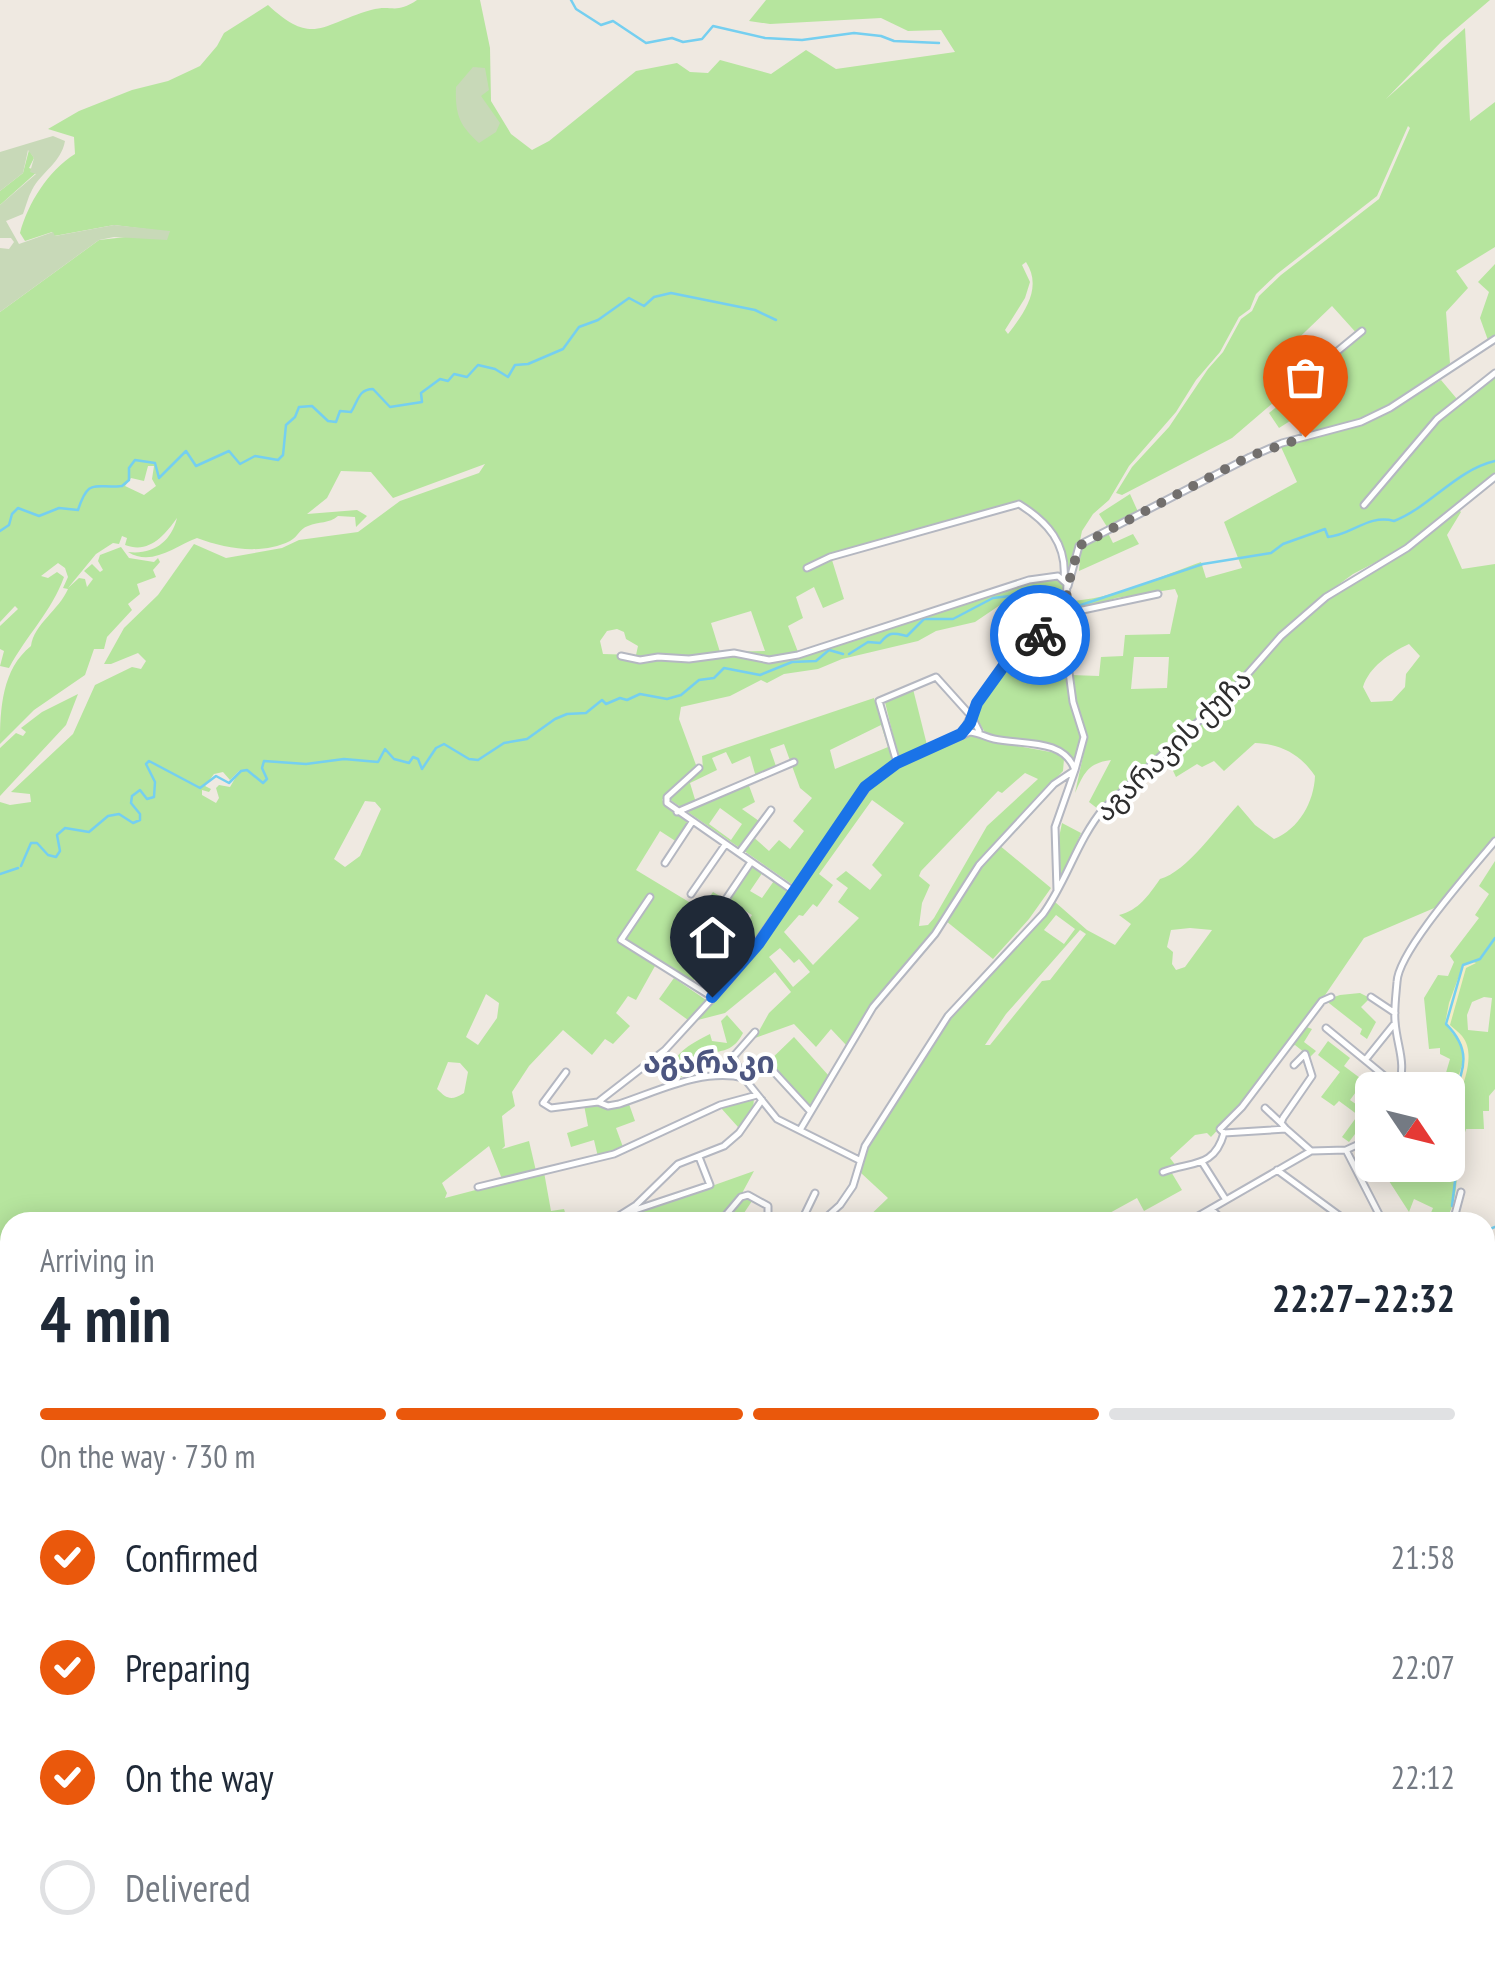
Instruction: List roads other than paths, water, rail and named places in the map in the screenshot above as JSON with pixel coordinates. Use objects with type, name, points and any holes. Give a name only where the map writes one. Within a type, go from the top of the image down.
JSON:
[{"type":"street","points":[[1305,437],[1294,388],[1362,331]]},
{"type":"street","points":[[1057,893],[1055,827],[1084,737],[1069,676],[1065,619],[1067,589],[1079,546],[1250,456],[1361,422],[1390,408],[1494,344]]},
{"type":"street","points":[[1364,505],[1437,419],[1495,373]]},
{"type":"street","name":"აგარაკის ქუჩა","points":[[834,1212],[854,1186],[859,1160],[878,1123],[948,1016],[1024,936],[1057,893],[1086,832],[1104,808],[1238,686],[1281,636],[1340,586],[1407,548],[1495,477]]},
{"type":"street","points":[[807,568],[830,557],[1019,504],[1042,520],[1057,539],[1067,589]]},
{"type":"street","points":[[621,656],[640,660],[689,659],[734,653],[769,660],[1029,580],[1053,576],[1064,579]]},
{"type":"street","points":[[961,734],[977,703],[1010,657],[1078,611],[1158,594]]},
{"type":"street","points":[[897,763],[879,701],[948,671]]},
{"type":"street","points":[[936,676],[980,733]]},
{"type":"street","points":[[598,1102],[666,1050],[740,967],[865,787],[897,763],[961,734],[980,733],[1059,750],[1075,770]]},
{"type":"street","points":[[677,812],[794,762]]},
{"type":"street","points":[[699,768],[665,800],[794,892]]},
{"type":"street","points":[[800,1130],[874,1007],[934,934],[979,865],[1054,784],[1075,770]]},
{"type":"street","points":[[739,853],[771,810]]},
{"type":"street","points":[[664,863],[692,822]]},
{"type":"street","points":[[1401,1072],[1403,1058],[1394,1024],[1401,964],[1495,841]]},
{"type":"street","points":[[691,894],[726,845]]},
{"type":"street","points":[[724,902],[751,862]]},
{"type":"street","points":[[650,897],[621,940],[712,997]]},
{"type":"street","points":[[1224,1133],[1220,1129],[1225,1122],[1242,1107],[1322,1001],[1331,996]]},
{"type":"street","points":[[1371,997],[1395,1012]]},
{"type":"street","points":[[1366,1059],[1394,1024]]},
{"type":"street","points":[[1326,1028],[1377,1072]]},
{"type":"street","points":[[755,1032],[733,1057],[776,1119],[859,1160]]},
{"type":"street","points":[[1283,1126],[1312,1076],[1305,1054],[1294,1064]]},
{"type":"street","points":[[764,1061],[810,1111]]},
{"type":"street","points":[[566,1072],[542,1103],[551,1108],[598,1102],[608,1106],[692,1079],[720,1075],[744,1078]]},
{"type":"street","points":[[627,1212],[669,1170],[724,1146],[740,1133],[759,1098]]},
{"type":"street","points":[[478,1188],[614,1154],[720,1106],[759,1098]]},
{"type":"street","points":[[1264,1108],[1311,1152]]},
{"type":"street","points":[[1224,1133],[1283,1126]]},
{"type":"street","points":[[1163,1172],[1202,1162],[1218,1150],[1224,1133]]},
{"type":"street","points":[[1206,1212],[1311,1152],[1355,1146]]},
{"type":"street","points":[[1346,1150],[1378,1212]]},
{"type":"street","points":[[631,1212],[710,1185],[700,1157]]},
{"type":"street","points":[[1202,1162],[1226,1200]]},
{"type":"street","points":[[1277,1170],[1334,1212]]},
{"type":"street","points":[[1455,1212],[1461,1192]]},
{"type":"street","points":[[728,1212],[748,1194],[768,1206],[768,1212]]},
{"type":"street","points":[[805,1212],[815,1194]]},
{"type":"street","points":[[1211,1209],[1214,1212]]},
{"type":"waterway","points":[[571,0],[576,9],[601,25],[613,21],[646,43],[672,38],[683,42],[702,39],[713,26],[765,38],[802,40],[854,33],[894,41],[939,43]]},
{"type":"waterway","points":[[0,531],[9,525],[18,508],[39,516],[59,508],[78,510],[89,489],[122,486],[129,480],[129,468],[135,460],[155,463],[159,478],[186,451],[196,466],[229,451],[240,464],[255,456],[278,460],[283,455],[286,425],[299,407],[312,406],[328,421],[336,422],[340,411],[351,412],[361,394],[368,390],[373,389],[390,407],[422,402],[421,393],[440,379],[448,381],[454,374],[467,377],[478,365],[508,377],[515,365],[528,364],[563,349],[579,327],[598,320],[629,298],[644,306],[654,297],[671,293],[755,310],[776,320]]},
{"type":"waterway","points":[[1069,606],[1203,564],[1271,553],[1283,544],[1325,529],[1328,537],[1376,520],[1394,521],[1468,472],[1495,461]]},
{"type":"waterway","points":[[849,654],[868,642],[880,643],[889,635],[907,636],[924,619],[953,619],[993,598],[1010,596],[1037,601],[1044,608],[1062,608]]},
{"type":"waterway","points":[[21,866],[31,843],[56,857],[60,851],[57,835],[65,828],[89,832],[108,816],[119,814],[133,823],[140,820],[131,803],[132,796],[140,790],[147,799],[154,797],[155,782],[146,764],[149,761],[200,788],[216,776],[229,783],[247,770],[263,783],[267,779],[262,768],[264,761],[378,762],[385,749],[394,759],[409,763],[413,757],[418,759],[422,769],[436,748],[444,744],[478,760],[504,743],[527,739],[555,719],[586,713],[602,700],[606,704],[640,694],[667,699],[681,695],[699,680],[714,678],[724,668],[760,675],[792,662],[816,661],[829,650],[843,654]]},
{"type":"waterway","points":[[0,874],[18,868]]},
{"type":"waterway","points":[[1462,1072],[1461,1046],[1446,1024],[1463,965],[1480,959],[1495,938]]},
{"type":"waterway","points":[[1452,1206],[1455,1182]]},
{"type":"district","name":"აგარაკი","points":[[709,1063]]}]
